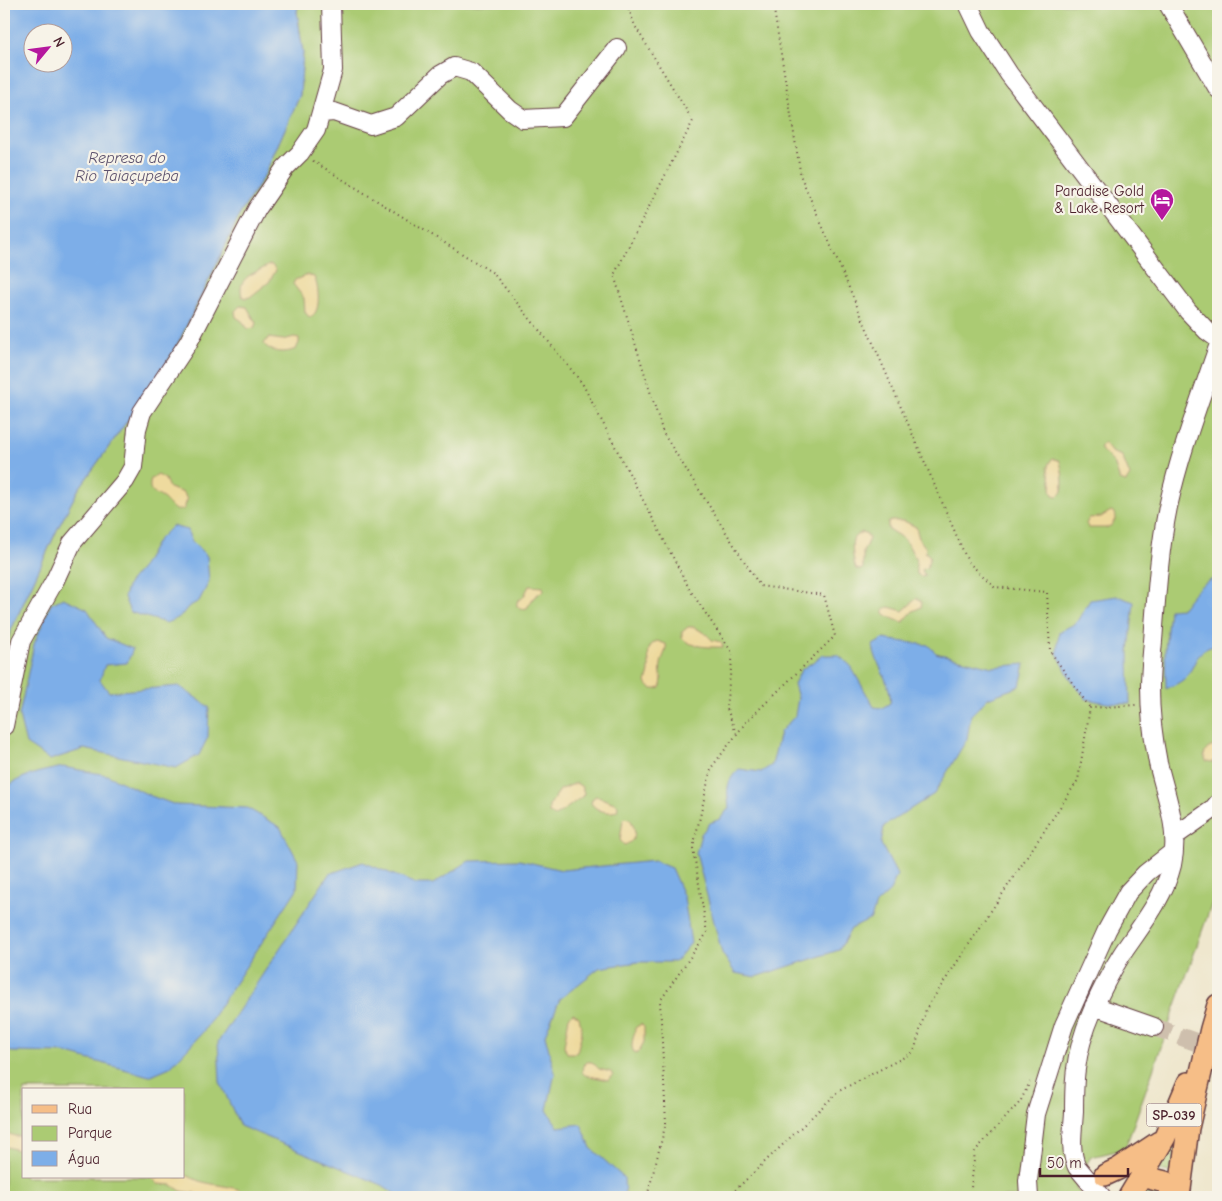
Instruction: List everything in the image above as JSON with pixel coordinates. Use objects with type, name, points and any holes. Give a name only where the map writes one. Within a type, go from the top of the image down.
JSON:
[{"type":"main road","name":"SP-039","points":[[1178,1197],[1188,1128],[1218,1005]]},
{"type":"main road","name":"SP-039","points":[[1129,1197],[1165,1137],[1211,1029]]},
{"type":"main road","points":[[1097,1177],[1125,1164],[1165,1137]]},
{"type":"main road","points":[[1141,1176],[1165,1182],[1178,1197]]},
{"type":"street","points":[[4,726],[20,641],[55,580],[72,543],[125,480],[132,467],[137,429],[142,412],[188,342],[257,209],[285,168],[300,154],[316,130],[333,70],[331,4]]},
{"type":"street","points":[[968,4],[981,31],[1009,74],[1188,311],[1207,331],[1218,339]]},
{"type":"street","points":[[1170,5],[1218,89]]},
{"type":"street","points":[[322,113],[334,112],[371,125],[396,117],[440,75],[454,67],[472,72],[510,110],[524,119],[563,117],[617,48]]},
{"type":"street","points":[[1141,1176],[1097,1177],[1076,1168],[1072,1145],[1076,1069],[1083,1037],[1094,1006],[1120,957],[1155,905],[1166,883],[1175,844],[1172,817],[1158,764],[1151,720],[1150,685],[1156,608],[1162,543],[1169,506],[1187,436],[1218,347]]},
{"type":"street","points":[[1029,1197],[1028,1181],[1036,1114],[1064,1025],[1107,930],[1128,892],[1218,803]]},
{"type":"street","points":[[1094,1006],[1154,1027]]},
{"type":"street","points":[[1097,1177],[1102,1197]]},
{"type":"path","points":[[628,4],[635,26],[693,122],[614,275],[663,433],[760,586],[824,595],[835,636],[746,722],[711,768],[693,848],[707,933],[660,1000],[666,1123],[647,1197]]},
{"type":"path","points":[[728,1197],[839,1091],[914,1052],[926,1008],[1078,780],[1090,708],[1050,651],[1047,592],[995,587],[968,562],[801,177],[772,4]]},
{"type":"path","points":[[300,154],[493,273],[582,383],[690,590],[733,654],[726,706],[737,734]]},
{"type":"path","points":[[1090,708],[1150,703]]},
{"type":"path","points":[[970,1197],[975,1151],[1020,1102],[1032,1078]]},
{"type":"green space","name":"Paradise Gold & Lake Resort","points":[[299,4],[1218,4],[1218,886],[1125,1149],[1091,1157],[1081,1173],[1076,1188],[1083,1197],[4,1197],[4,651],[12,628],[57,530],[78,490],[160,375],[180,339],[240,214],[265,174],[300,95],[303,53],[297,11]]},
{"type":"green space","points":[[1177,1130],[1176,1176],[1169,1172],[1154,1169]]},
{"type":"green space","points":[[1153,1184],[1168,1197],[1137,1197],[1140,1192]]},
{"type":"sand","points":[[272,265],[276,270],[269,282],[250,297],[242,296],[241,289],[245,280]]},
{"type":"sand","points":[[307,275],[314,277],[318,293],[318,306],[313,315],[309,317],[305,312],[304,298],[293,284],[295,280]]},
{"type":"sand","points":[[240,306],[247,307],[256,323],[254,328],[248,329],[236,317],[235,311]]},
{"type":"sand","points":[[294,337],[299,338],[299,343],[296,349],[292,351],[274,351],[264,344],[268,338],[283,340]]},
{"type":"sand","points":[[1104,442],[1111,452],[1122,456],[1130,476],[1126,482],[1120,480],[1114,463],[1102,451],[1100,446]]},
{"type":"sand","points":[[1053,459],[1059,460],[1062,471],[1062,491],[1057,496],[1053,495],[1051,490],[1048,469],[1050,461]]},
{"type":"sand","points":[[158,475],[165,479],[169,488],[184,493],[187,500],[184,509],[175,509],[151,490],[151,479]]},
{"type":"sand","points":[[1111,511],[1115,513],[1116,517],[1112,525],[1106,528],[1089,528],[1086,524],[1089,518],[1101,517]]},
{"type":"sand","points":[[904,521],[916,527],[919,539],[926,548],[925,552],[930,556],[927,567],[922,570],[925,576],[921,577],[916,573],[916,560],[908,544],[904,539],[888,529],[888,522]]},
{"type":"sand","points":[[862,532],[867,534],[869,539],[863,552],[863,568],[861,570],[856,569],[852,543],[857,535]]},
{"type":"sand","points":[[529,586],[543,587],[544,590],[534,597],[527,608],[521,609],[517,606],[517,602],[523,598]]},
{"type":"sand","points":[[917,598],[922,602],[921,607],[913,611],[903,622],[893,619],[884,613],[884,609],[889,607],[903,611]]},
{"type":"sand","points":[[688,627],[694,627],[712,640],[721,642],[723,647],[691,644],[682,638],[682,632]]},
{"type":"sand","points":[[657,641],[666,644],[666,647],[661,667],[661,685],[660,688],[653,689],[646,682],[649,672],[650,646]]},
{"type":"sand","points":[[1218,746],[1218,763],[1206,761],[1204,755],[1207,749]]},
{"type":"sand","points":[[576,783],[582,787],[583,796],[555,816],[549,813],[549,806],[560,790]]},
{"type":"sand","points":[[596,796],[617,804],[617,811],[606,812],[596,808],[591,803]]},
{"type":"sand","points":[[625,818],[630,819],[634,827],[634,838],[624,845],[620,840],[623,820]]},
{"type":"sand","points":[[573,1013],[579,1017],[582,1032],[577,1052],[567,1053],[564,1046],[569,1017]]},
{"type":"sand","points":[[641,1024],[644,1027],[644,1042],[638,1053],[634,1052],[632,1043],[635,1028]]},
{"type":"sand","points":[[587,1062],[592,1062],[599,1069],[611,1072],[613,1076],[608,1080],[585,1075],[582,1072],[583,1066]]},
{"type":"sand","points":[[6,1133],[22,1136],[22,1151],[4,1146],[4,1136]]},
{"type":"sand","points":[[185,1175],[200,1181],[240,1190],[242,1197],[202,1197],[194,1193],[181,1191],[172,1185],[158,1184],[152,1178],[185,1178]]},
{"type":"water","name":"Represa do Rio Taiaçupeba","points":[[4,4],[299,4],[297,11],[303,53],[300,95],[265,174],[240,214],[180,339],[160,375],[78,490],[57,530],[12,628],[4,651]]},
{"type":"water","points":[[172,526],[187,530],[192,542],[207,556],[209,582],[199,601],[188,607],[180,617],[166,623],[130,612],[124,597],[128,584],[143,566],[157,541]]},
{"type":"water","points":[[1218,578],[1218,645],[1200,653],[1186,677],[1166,689],[1165,651],[1169,609],[1182,608],[1202,585]]},
{"type":"water","points":[[1117,596],[1134,602],[1129,652],[1130,704],[1107,703],[1086,699],[1070,678],[1057,653],[1059,632],[1076,623],[1090,600]]},
{"type":"water","points":[[63,598],[87,609],[106,638],[133,649],[127,663],[105,665],[100,680],[109,692],[179,686],[209,707],[208,737],[199,755],[176,768],[84,749],[50,760],[26,744],[19,716],[34,644],[51,604]]},
{"type":"water","points":[[883,639],[928,645],[936,653],[992,667],[1025,664],[1020,686],[988,698],[971,715],[967,739],[934,794],[884,826],[881,844],[897,875],[890,891],[876,904],[871,919],[851,929],[839,950],[756,977],[735,973],[722,953],[696,853],[701,834],[710,823],[720,819],[729,808],[729,783],[739,769],[761,772],[772,765],[780,732],[795,716],[798,698],[794,684],[801,670],[823,655],[838,655],[850,665],[874,707],[882,708],[890,703],[889,689],[873,645]]},
{"type":"water","points":[[63,767],[107,775],[151,796],[176,805],[247,808],[280,827],[298,861],[297,889],[203,1032],[170,1067],[149,1076],[65,1053],[11,1052],[4,1047],[4,790],[24,777]]},
{"type":"water","points":[[519,860],[562,870],[654,861],[671,868],[684,897],[691,943],[675,962],[638,962],[599,968],[560,999],[545,1035],[555,1073],[547,1110],[558,1127],[581,1124],[591,1148],[624,1178],[625,1197],[401,1197],[382,1185],[240,1126],[220,1082],[218,1042],[329,874],[363,862],[416,884],[433,884],[469,861]]},
{"type":"tunnel","points":[[1154,1027],[1218,1050]]},
{"type":"place","name":"Paradise Gold & Lake Resort","points":[[1162,221]]}]
